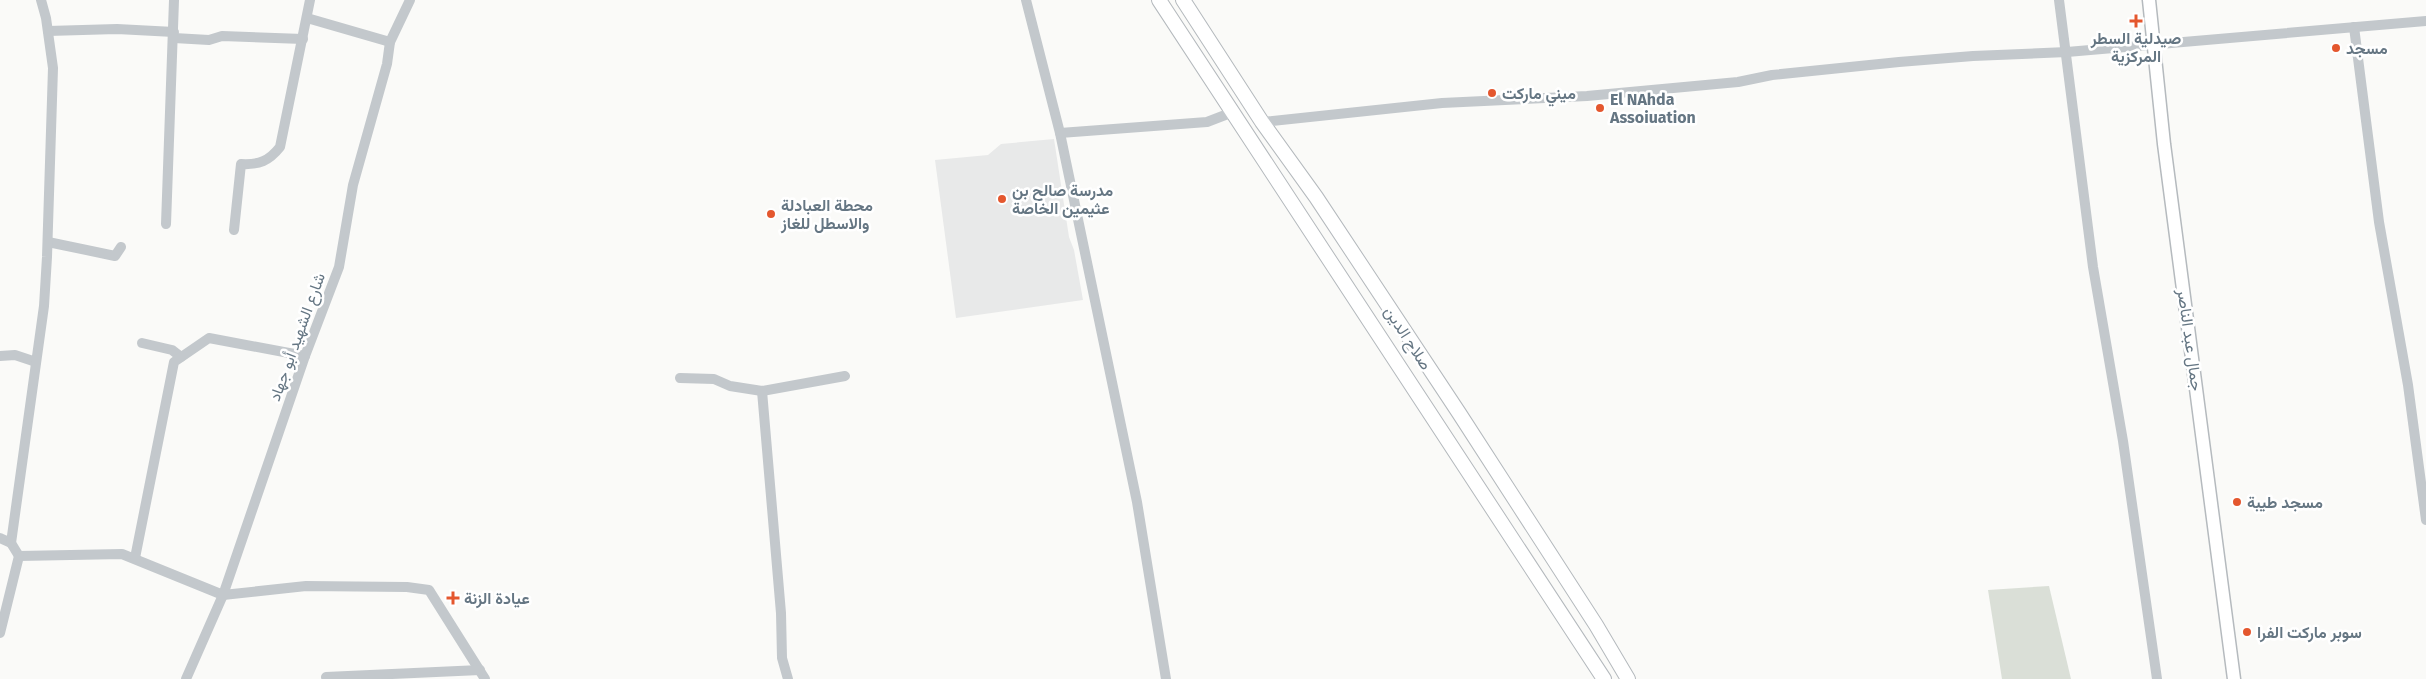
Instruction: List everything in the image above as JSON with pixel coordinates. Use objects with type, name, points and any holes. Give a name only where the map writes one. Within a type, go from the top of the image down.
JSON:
[{"type":"highway","name":"صلاح الدين","points":[[1159,0],[1391,351],[1604,679]]},
{"type":"highway","name":"صلاح الدين","points":[[1183,0],[1262,122],[1316,197],[1576,594],[1628,679]]},
{"type":"highway","points":[[1391,351],[1398,336],[1411,342]]},
{"type":"highway","points":[[1556,604],[1573,602],[1576,600],[1576,594]]},
{"type":"main road","name":"جمال عبد الناصر","points":[[2148,0],[2178,259],[2234,679]]},
{"type":"street","points":[[11,543],[44,306],[48,242],[53,68],[42,0]]},
{"type":"street","points":[[166,224],[174,0]]},
{"type":"street","points":[[234,230],[241,164],[256,165],[271,159],[280,147],[304,40],[310,0]]},
{"type":"street","name":"شارع الشهيد أبو جهاد","points":[[186,679],[223,595],[305,356],[339,267],[353,185],[387,64],[390,42],[410,0]]},
{"type":"street","points":[[1026,0],[1060,133],[1137,502],[1166,679]]},
{"type":"street","points":[[2059,0],[2094,267],[2157,679]]},
{"type":"street","points":[[307,18],[390,42]]},
{"type":"street","points":[[1262,122],[1442,103],[1478,103],[1587,96],[1738,82],[1772,75],[1908,62],[2067,52],[2426,21]]},
{"type":"street","points":[[2354,27],[2379,222],[2408,385],[2426,520]]},
{"type":"street","points":[[48,31],[117,30],[209,40],[222,36],[304,40]]},
{"type":"street","points":[[1060,133],[1207,122],[1233,112]]},
{"type":"street","points":[[48,242],[115,256],[121,246]]},
{"type":"street","points":[[135,558],[174,362],[209,338],[305,356]]},
{"type":"street","points":[[142,343],[172,350],[182,357]]},
{"type":"street","points":[[0,356],[15,355],[36,362]]},
{"type":"street","points":[[680,378],[714,379],[730,386],[762,391],[845,376]]},
{"type":"street","points":[[762,391],[781,613],[782,658],[788,679]]},
{"type":"street","points":[[0,538],[11,543],[19,556],[0,633]]},
{"type":"street","points":[[19,556],[122,554],[223,595],[306,586],[406,587],[429,590],[482,675]]},
{"type":"street","points":[[326,677],[482,675]]},
{"type":"shaded area","name":"مدرسة صالح بن عثيمين الخاصة","points":[[1054,139],[1069,237],[1074,250],[1083,300],[956,318],[935,160],[988,155],[1001,144]]},
{"type":"shaded area","points":[[2049,586],[2071,679],[2002,679],[1988,590]]},
{"type":"place","name":"صيدلية السطر المركزية","points":[[2136,21]]},
{"type":"place","name":"مسجد","points":[[2336,48]]},
{"type":"place","name":"ميني ماركت","points":[[1492,93]]},
{"type":"place","name":"El NAhda Assoiuation","points":[[1600,108]]},
{"type":"place","name":"مدرسة صالح بن عثيمين الخاصة","points":[[1002,199]]},
{"type":"place","name":"محطة العبادلة والاسطل للغاز","points":[[771,214]]},
{"type":"place","name":"مسجد طيبة","points":[[2237,502]]},
{"type":"place","name":"عيادة الزنة","points":[[453,598]]},
{"type":"place","name":"سوبر ماركت الفرا","points":[[2247,632]]}]
